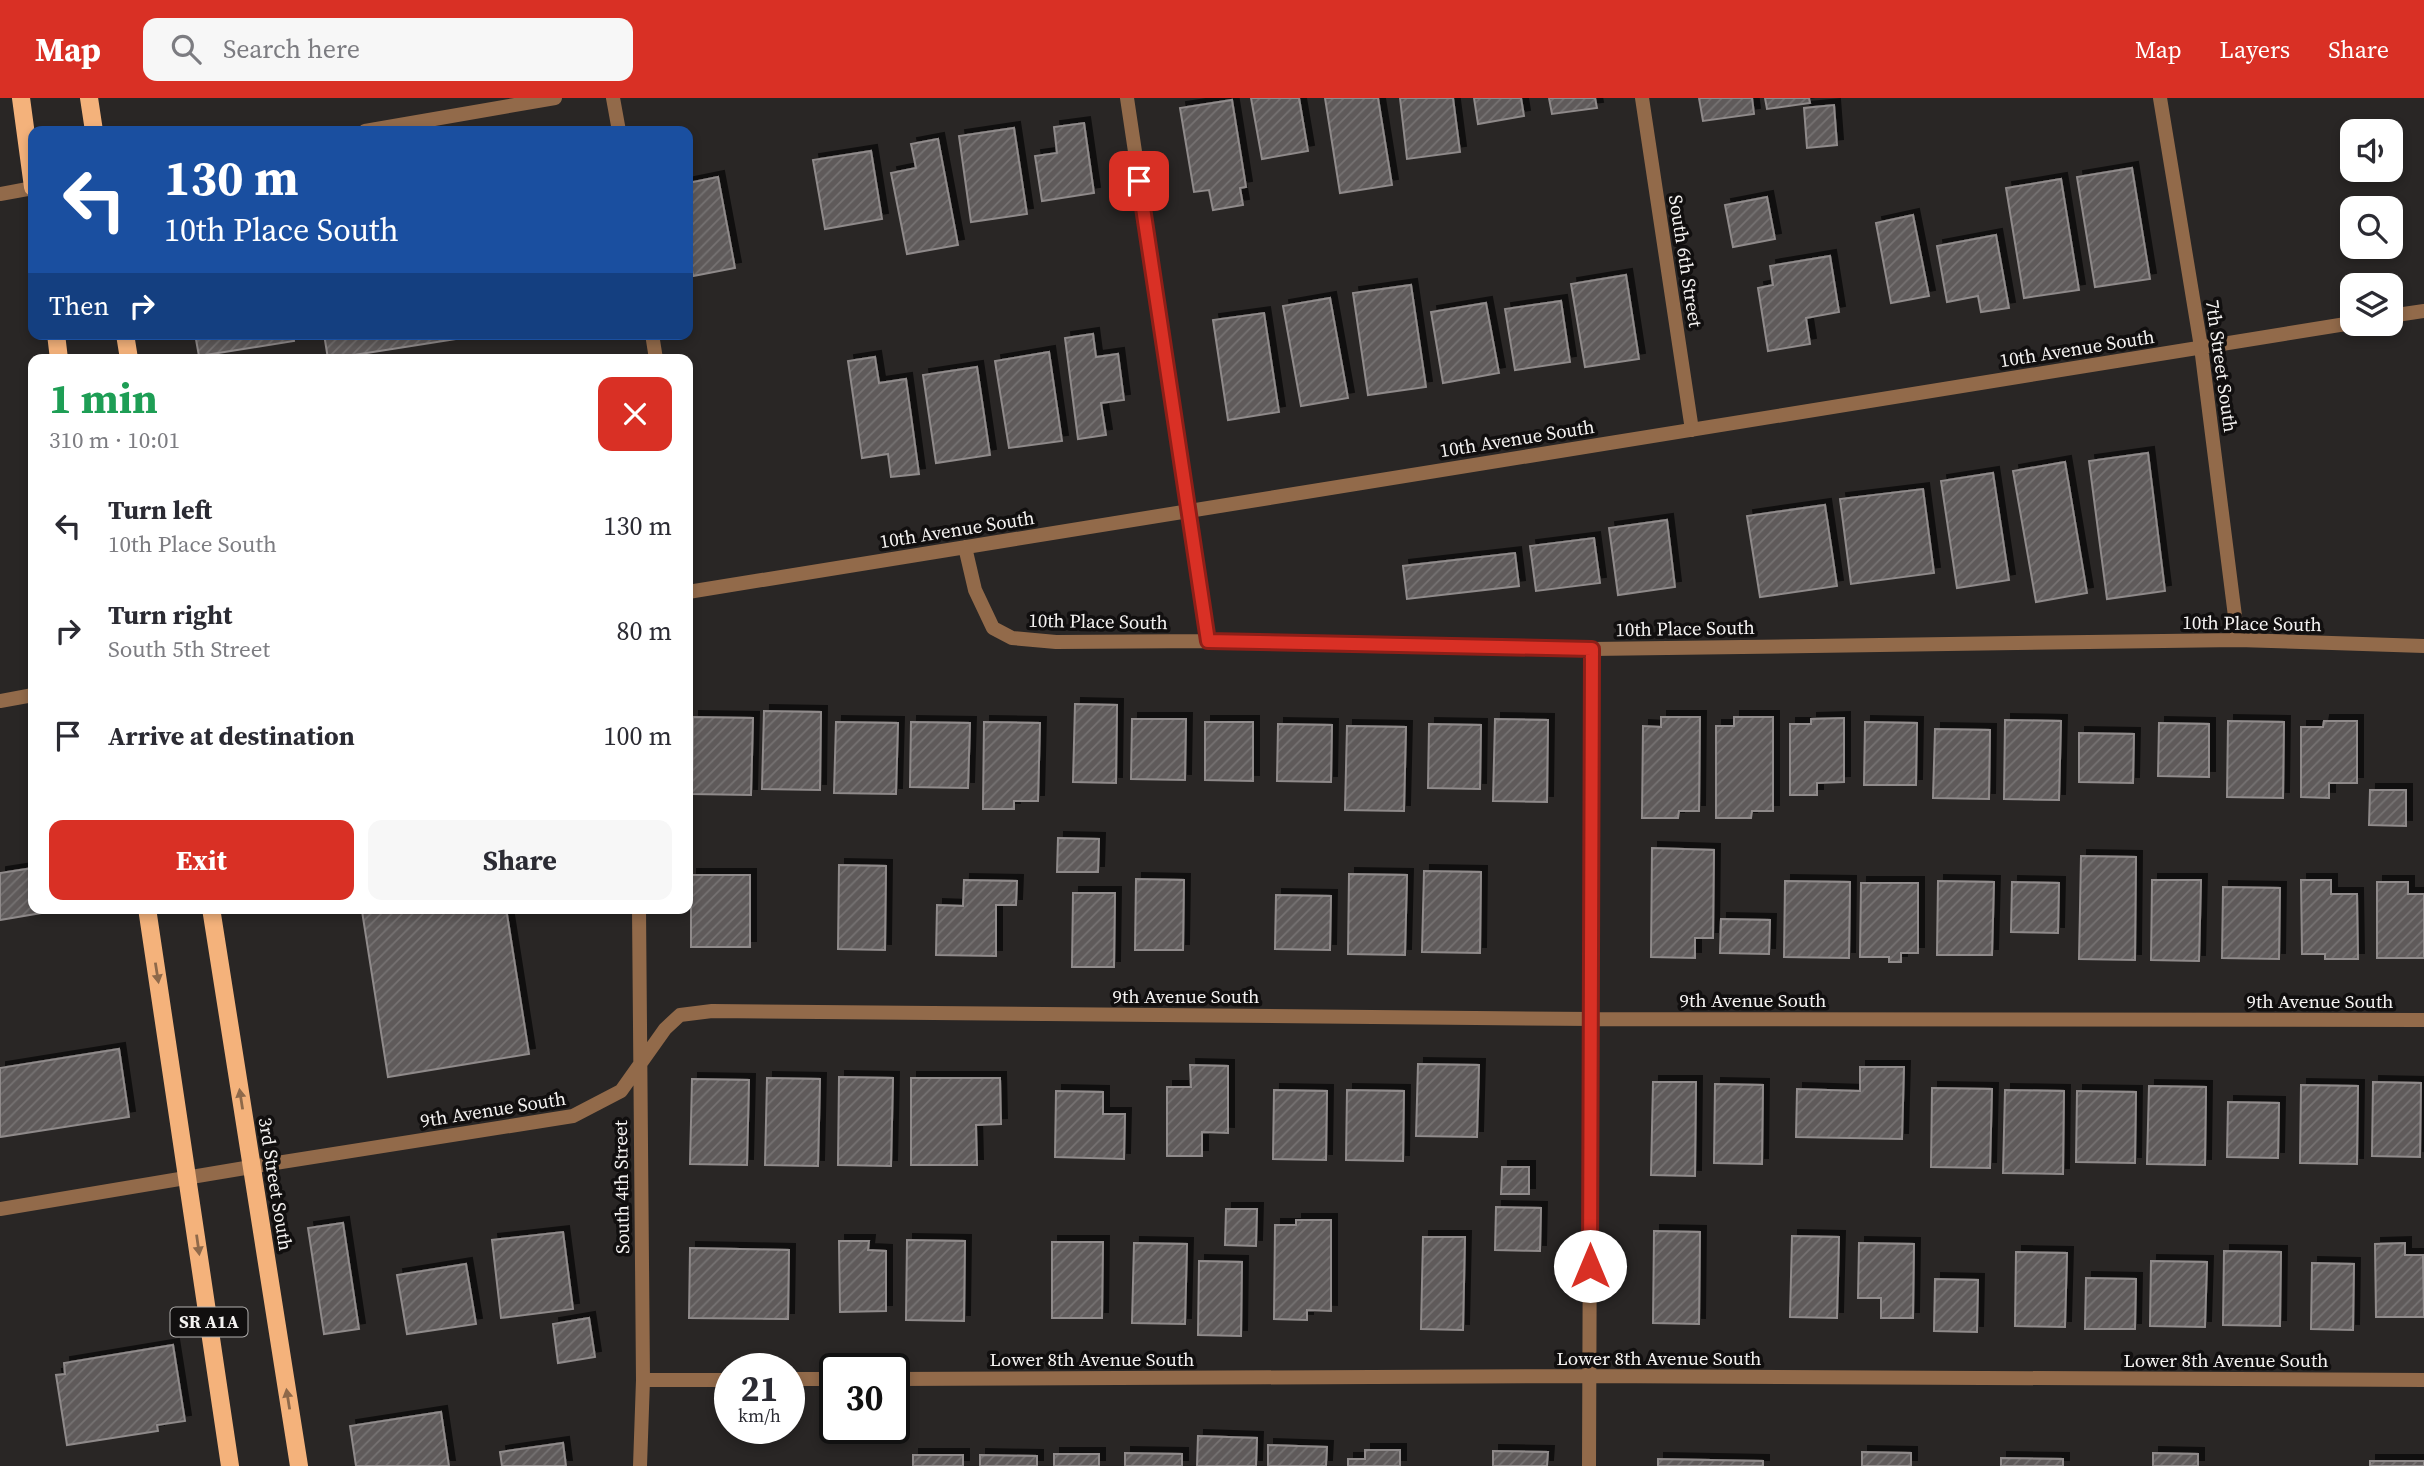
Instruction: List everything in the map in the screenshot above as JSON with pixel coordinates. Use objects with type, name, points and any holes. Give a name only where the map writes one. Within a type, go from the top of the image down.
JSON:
[{"type":"main road","points":[[20,98],[28,153]]},
{"type":"main road","points":[[89,98],[93,126]]},
{"type":"main road","name":"SR A1A","points":[[148,914],[230,1466]]},
{"type":"main road","name":"3rd Street South","points":[[212,914],[299,1466]]},
{"type":"street","points":[[394,126],[555,98]]},
{"type":"street","points":[[613,98],[618,126]]},
{"type":"street","points":[[1127,98],[1208,641]]},
{"type":"street","name":"South 6th Street","points":[[1642,98],[1692,430]]},
{"type":"street","name":"7th Street South","points":[[2160,98],[2201,347],[2238,640]]},
{"type":"street","points":[[0,194],[28,189]]},
{"type":"street","points":[[2403,314],[2424,311]]},
{"type":"street","name":"10th Avenue South","points":[[693,591],[2340,325]]},
{"type":"street","name":"10th Place South","points":[[965,547],[975,590],[993,628],[1012,638],[1056,642],[1208,641],[1592,649],[2238,640],[2424,646]]},
{"type":"street","points":[[1589,1466],[1592,649]]},
{"type":"street","points":[[0,701],[28,696]]},
{"type":"street","name":"South 4th Street","points":[[639,914],[643,1380],[640,1466]]},
{"type":"street","name":"9th Avenue South","points":[[0,1209],[573,1116],[621,1091],[665,1029],[680,1015],[712,1011],[1592,1019],[2424,1020]]},
{"type":"street","name":"Lower 8th Avenue South","points":[[910,1379],[1589,1376],[2424,1380]]},
{"type":"street","points":[[643,1380],[714,1380]]},
{"type":"building","points":[[1251,98],[1299,98],[1308,151],[1262,159]]},
{"type":"building","points":[[1325,98],[1378,98],[1392,185],[1340,193]]},
{"type":"building","points":[[1400,98],[1453,98],[1460,152],[1407,159]]},
{"type":"building","points":[[1474,98],[1521,98],[1524,116],[1478,124]]},
{"type":"building","points":[[1549,98],[1595,98],[1597,108],[1552,114]]},
{"type":"building","points":[[1699,98],[1752,98],[1754,114],[1703,121]]},
{"type":"building","points":[[1765,98],[1809,98],[1810,103],[1767,109]]},
{"type":"building","points":[[1232,100],[1246,187],[1240,188],[1243,205],[1213,210],[1209,190],[1194,192],[1180,108]]},
{"type":"building","points":[[1834,105],[1837,145],[1807,148],[1804,108]]},
{"type":"building","points":[[1084,123],[1094,193],[1042,201],[1035,156],[1057,153],[1054,127]]},
{"type":"building","points":[[1014,128],[1027,214],[971,222],[959,136]]},
{"type":"building","points":[[938,139],[958,245],[907,254],[891,173],[916,168],[911,144]]},
{"type":"building","points":[[871,151],[882,219],[825,229],[813,160]]},
{"type":"building","points":[[2132,168],[2150,279],[2095,287],[2077,177]]},
{"type":"building","points":[[718,177],[735,268],[693,276],[693,182]]},
{"type":"building","points":[[2061,179],[2079,290],[2024,298],[2006,188]]},
{"type":"building","points":[[1767,197],[1775,239],[1733,247],[1725,205]]},
{"type":"building","points":[[1913,215],[1929,296],[1891,303],[1876,223]]},
{"type":"building","points":[[1996,235],[2009,308],[1981,312],[1978,296],[1947,302],[1937,246]]},
{"type":"building","points":[[1830,256],[1839,312],[1806,318],[1810,344],[1768,351],[1758,288],[1773,285],[1770,266]]},
{"type":"building","points":[[1626,275],[1639,359],[1585,367],[1571,284]]},
{"type":"building","points":[[1411,285],[1426,387],[1368,395],[1353,293]]},
{"type":"building","points":[[1330,298],[1348,398],[1301,406],[1283,306]]},
{"type":"building","points":[[1561,301],[1570,362],[1515,370],[1505,309]]},
{"type":"building","points":[[1486,303],[1499,373],[1443,383],[1431,312]]},
{"type":"building","points":[[1264,313],[1279,412],[1228,420],[1213,320]]},
{"type":"building","points":[[1093,334],[1096,357],[1118,354],[1124,400],[1101,403],[1106,435],[1078,439],[1065,338]]},
{"type":"building","points":[[196,340],[294,341],[212,354],[199,354]]},
{"type":"building","points":[[325,340],[450,340],[360,354],[327,354]]},
{"type":"building","points":[[1049,352],[1062,441],[1009,448],[995,361]]},
{"type":"building","points":[[875,357],[879,383],[906,379],[919,474],[891,477],[888,454],[862,458],[848,361]]},
{"type":"building","points":[[977,367],[990,455],[936,463],[923,375]]},
{"type":"building","points":[[2148,453],[2165,591],[2107,599],[2089,461]]},
{"type":"building","points":[[2065,462],[2087,593],[2036,602],[2013,471]]},
{"type":"building","points":[[1993,473],[2009,580],[1957,588],[1941,481]]},
{"type":"building","points":[[1923,489],[1934,573],[1851,584],[1840,499]]},
{"type":"building","points":[[1825,505],[1837,586],[1760,597],[1747,516]]},
{"type":"building","points":[[1667,520],[1675,587],[1618,595],[1609,528]]},
{"type":"building","points":[[1594,538],[1600,583],[1536,591],[1530,546]]},
{"type":"building","points":[[1515,553],[1519,586],[1407,599],[1403,566]]},
{"type":"building","points":[[1075,704],[1117,705],[1116,783],[1073,782]]},
{"type":"building","points":[[764,711],[821,712],[820,790],[762,789]]},
{"type":"building","points":[[693,717],[753,718],[751,795],[693,794]]},
{"type":"building","points":[[1661,717],[1700,717],[1699,811],[1679,811],[1678,818],[1642,818],[1643,726],[1661,727]]},
{"type":"building","points":[[1734,717],[1773,717],[1773,811],[1752,811],[1751,818],[1716,818],[1716,726],[1734,726]]},
{"type":"building","points":[[1844,718],[1844,782],[1817,783],[1817,795],[1790,795],[1790,724],[1811,724],[1811,719]]},
{"type":"building","points":[[1132,719],[1186,719],[1185,780],[1131,779]]},
{"type":"building","points":[[1495,719],[1548,720],[1547,802],[1493,801]]},
{"type":"building","points":[[2005,720],[2061,721],[2059,800],[2004,799]]},
{"type":"building","points":[[2228,721],[2284,722],[2283,798],[2227,797]]},
{"type":"building","points":[[2324,721],[2357,721],[2357,783],[2329,783],[2329,798],[2301,797],[2301,727],[2323,727]]},
{"type":"building","points":[[836,722],[898,723],[896,794],[834,793]]},
{"type":"building","points":[[911,722],[970,723],[968,788],[910,787]]},
{"type":"building","points":[[984,722],[1040,723],[1038,801],[1014,801],[1014,809],[983,809]]},
{"type":"building","points":[[1205,722],[1253,722],[1253,781],[1205,780]]},
{"type":"building","points":[[1865,722],[1917,723],[1916,785],[1864,785]]},
{"type":"building","points":[[2159,723],[2209,724],[2209,777],[2158,776]]},
{"type":"building","points":[[1278,724],[1332,725],[1331,782],[1277,781]]},
{"type":"building","points":[[1429,724],[1481,725],[1480,789],[1428,788]]},
{"type":"building","points":[[1347,726],[1406,727],[1404,811],[1345,810]]},
{"type":"building","points":[[1935,729],[1990,730],[1989,799],[1933,798]]},
{"type":"building","points":[[2079,733],[2134,734],[2133,783],[2079,782]]},
{"type":"building","points":[[2370,790],[2406,790],[2406,826],[2369,825]]},
{"type":"building","points":[[1058,838],[1099,839],[1098,872],[1057,872]]},
{"type":"building","points":[[1652,848],[1714,850],[1713,938],[1695,938],[1695,958],[1651,957]]},
{"type":"building","points":[[2081,856],[2136,857],[2135,960],[2079,959]]},
{"type":"building","points":[[839,865],[886,866],[885,950],[838,949]]},
{"type":"building","points":[[28,869],[28,914],[36,914],[0,920],[0,873]]},
{"type":"building","points":[[1424,871],[1481,872],[1480,953],[1422,952]]},
{"type":"building","points":[[1349,874],[1407,875],[1405,955],[1348,954]]},
{"type":"building","points":[[693,875],[750,875],[750,947],[691,947]]},
{"type":"building","points":[[1136,879],[1184,880],[1183,950],[1135,950]]},
{"type":"building","points":[[964,880],[1017,881],[1016,905],[996,905],[996,956],[936,955],[937,905],[963,906]]},
{"type":"building","points":[[2152,880],[2201,880],[2199,961],[2151,960]]},
{"type":"building","points":[[2301,880],[2331,880],[2331,894],[2357,894],[2358,959],[2325,959],[2325,954],[2302,954]]},
{"type":"building","points":[[1785,881],[1850,882],[1849,958],[1784,957]]},
{"type":"building","points":[[1938,881],[1994,882],[1992,955],[1937,955]]},
{"type":"building","points":[[2012,882],[2059,883],[2058,933],[2011,932]]},
{"type":"building","points":[[2377,882],[2408,882],[2408,894],[2424,894],[2424,958],[2377,958]]},
{"type":"building","points":[[1861,883],[1918,883],[1918,953],[1901,953],[1901,962],[1889,962],[1889,957],[1860,957]]},
{"type":"building","points":[[2223,887],[2280,888],[2279,959],[2222,958]]},
{"type":"building","points":[[1073,893],[1115,893],[1114,967],[1072,967]]},
{"type":"building","points":[[1276,895],[1331,896],[1330,950],[1275,949]]},
{"type":"building","points":[[362,914],[507,914],[529,1054],[388,1077]]},
{"type":"building","points":[[1721,919],[1770,920],[1769,954],[1720,953]]},
{"type":"building","points":[[119,1049],[129,1117],[0,1137],[0,1068]]},
{"type":"building","points":[[1418,1064],[1479,1065],[1477,1137],[1416,1136]]},
{"type":"building","points":[[1190,1065],[1228,1066],[1228,1133],[1202,1132],[1202,1156],[1167,1156],[1167,1087],[1191,1087]]},
{"type":"building","points":[[1860,1067],[1904,1067],[1902,1139],[1796,1137],[1797,1089],[1860,1091]]},
{"type":"building","points":[[839,1077],[893,1078],[891,1166],[838,1165]]},
{"type":"building","points":[[767,1078],[820,1079],[818,1166],[765,1165]]},
{"type":"building","points":[[911,1078],[1000,1078],[1001,1124],[976,1125],[977,1165],[911,1165]]},
{"type":"building","points":[[692,1079],[749,1080],[747,1165],[690,1164]]},
{"type":"building","points":[[1653,1082],[1696,1082],[1695,1176],[1651,1175]]},
{"type":"building","points":[[2373,1082],[2421,1083],[2420,1157],[2372,1156]]},
{"type":"building","points":[[1715,1084],[1763,1085],[1762,1164],[1714,1163]]},
{"type":"building","points":[[2301,1085],[2358,1086],[2357,1164],[2300,1163]]},
{"type":"building","points":[[2149,1086],[2206,1087],[2205,1165],[2147,1164]]},
{"type":"building","points":[[1932,1088],[1992,1089],[1990,1168],[1931,1167]]},
{"type":"building","points":[[1274,1090],[1327,1091],[1326,1160],[1273,1159]]},
{"type":"building","points":[[1347,1090],[1404,1091],[1403,1161],[1346,1160]]},
{"type":"building","points":[[2005,1090],[2064,1091],[2063,1174],[2003,1173]]},
{"type":"building","points":[[1056,1091],[1103,1092],[1103,1114],[1125,1114],[1124,1159],[1055,1157]]},
{"type":"building","points":[[2077,1091],[2136,1092],[2135,1163],[2076,1162]]},
{"type":"building","points":[[2228,1102],[2279,1103],[2278,1158],[2227,1157]]},
{"type":"building","points":[[1502,1167],[1529,1167],[1529,1194],[1501,1194]]},
{"type":"building","points":[[1496,1207],[1541,1208],[1540,1251],[1495,1250]]},
{"type":"building","points":[[1226,1209],[1257,1209],[1256,1246],[1225,1245]]},
{"type":"building","points":[[1296,1220],[1331,1220],[1331,1311],[1307,1310],[1307,1320],[1274,1319],[1275,1225],[1296,1225]]},
{"type":"building","points":[[343,1223],[359,1329],[324,1334],[308,1228]]},
{"type":"building","points":[[1654,1231],[1700,1232],[1699,1324],[1653,1323]]},
{"type":"building","points":[[563,1232],[573,1309],[501,1318],[492,1240]]},
{"type":"building","points":[[1792,1236],[1839,1237],[1837,1318],[1790,1317]]},
{"type":"building","points":[[1423,1237],[1465,1237],[1463,1330],[1421,1329]]},
{"type":"building","points":[[907,1240],[965,1241],[964,1321],[906,1320]]},
{"type":"building","points":[[839,1241],[869,1241],[868,1250],[886,1251],[886,1311],[840,1312]]},
{"type":"building","points":[[1052,1242],[1103,1242],[1102,1318],[1052,1318]]},
{"type":"building","points":[[1134,1243],[1187,1244],[1185,1324],[1132,1323]]},
{"type":"building","points":[[1859,1243],[1914,1244],[1913,1318],[1881,1318],[1881,1298],[1858,1298]]},
{"type":"building","points":[[2405,1243],[2405,1255],[2423,1255],[2424,1317],[2376,1317],[2375,1244]]},
{"type":"building","points":[[690,1248],[789,1250],[788,1319],[689,1318]]},
{"type":"building","points":[[2224,1251],[2281,1252],[2280,1326],[2223,1325]]},
{"type":"building","points":[[2016,1252],[2067,1253],[2065,1327],[2015,1326]]},
{"type":"building","points":[[1199,1261],[1242,1262],[1241,1336],[1198,1335]]},
{"type":"building","points":[[2151,1261],[2207,1262],[2205,1327],[2150,1326]]},
{"type":"building","points":[[2312,1263],[2354,1264],[2353,1330],[2311,1329]]},
{"type":"building","points":[[466,1264],[476,1324],[407,1334],[397,1275]]},
{"type":"building","points":[[2086,1278],[2136,1279],[2135,1329],[2085,1329]]},
{"type":"building","points":[[1935,1279],[1978,1280],[1977,1332],[1934,1331]]},
{"type":"building","points":[[589,1318],[595,1357],[558,1363],[553,1324]]},
{"type":"building","points":[[173,1345],[185,1421],[157,1425],[158,1431],[67,1445],[56,1375],[65,1374],[64,1363]]},
{"type":"building","points":[[441,1412],[449,1466],[356,1466],[350,1426]]},
{"type":"building","points":[[1198,1436],[1257,1438],[1256,1466],[1197,1466]]},
{"type":"building","points":[[563,1443],[566,1466],[502,1466],[500,1452]]},
{"type":"building","points":[[1268,1445],[1327,1447],[1326,1466],[1268,1466]]},
{"type":"building","points":[[1365,1450],[1400,1450],[1400,1466],[1348,1466],[1348,1459],[1365,1459]]},
{"type":"building","points":[[1493,1451],[1548,1452],[1547,1466],[1493,1466]]},
{"type":"building","points":[[1862,1452],[1911,1453],[1911,1466],[1862,1466]]},
{"type":"building","points":[[1125,1453],[1182,1454],[1182,1466],[1125,1466]]},
{"type":"building","points":[[2153,1453],[2198,1454],[2198,1466],[2153,1466]]},
{"type":"building","points":[[1054,1454],[1099,1454],[1099,1466],[1054,1466]]},
{"type":"building","points":[[913,1455],[963,1455],[963,1466],[913,1466]]},
{"type":"building","points":[[980,1455],[1037,1456],[1037,1466],[980,1466]]},
{"type":"building","points":[[2001,1458],[2063,1459],[2063,1466],[2001,1466]]},
{"type":"building","points":[[1658,1459],[1763,1461],[1763,1466],[1658,1466]]},
{"type":"building","points":[[2370,1461],[2424,1461],[2424,1466],[2370,1466]]},
{"type":"route","points":[[1139,181],[1208,641],[1592,649],[1590,1266]]}]
